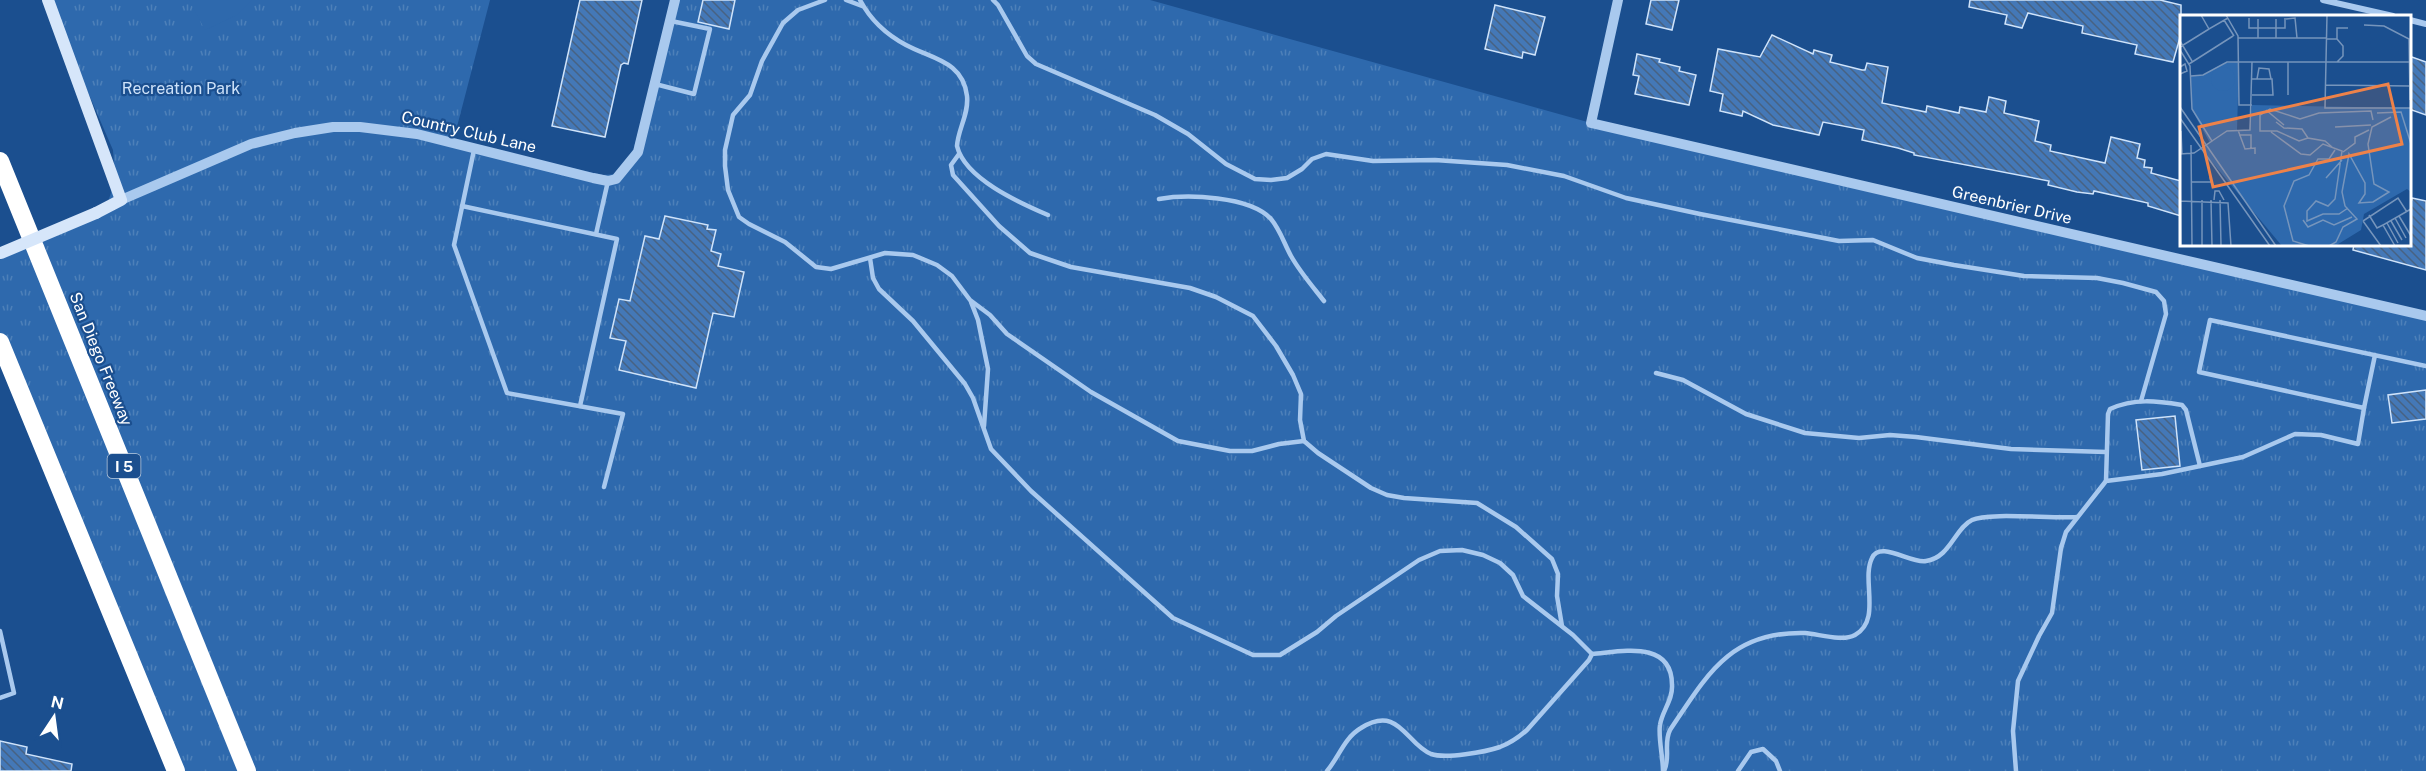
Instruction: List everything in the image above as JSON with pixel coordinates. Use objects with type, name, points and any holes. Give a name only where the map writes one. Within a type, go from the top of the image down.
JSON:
[{"type":"highway","name":"San Diego Freeway","points":[[0,161],[247,771]]},
{"type":"highway","points":[[0,342],[176,771]]},
{"type":"main road","points":[[48,0],[121,200]]},
{"type":"main road","name":"Country Club Lane","points":[[1,253],[121,200]]},
{"type":"street","points":[[608,181],[616,179],[638,152],[675,0]]},
{"type":"street","name":"Greenbrier Drive","points":[[1618,0],[1591,123],[2426,316]]},
{"type":"street","points":[[2323,0],[2389,15]]},
{"type":"street","points":[[2411,20],[2426,24]]},
{"type":"street","name":"Country Club Lane","points":[[121,200],[251,144],[295,132],[333,127],[360,127],[417,134],[608,181]]},
{"type":"lane","points":[[825,0],[798,10],[783,23],[762,61],[750,95],[733,115],[726,150],[728,190],[740,217],[749,225],[785,242],[816,267],[831,269],[885,253],[903,253],[938,265],[952,276],[970,300],[978,320],[988,369],[984,431]]},
{"type":"lane","points":[[846,0],[864,8]]},
{"type":"lane","points":[[860,0],[880,26],[902,43],[945,61],[957,71],[965,88],[967,107],[958,137],[959,154],[951,165],[952,176],[999,226],[1030,253],[1071,267],[1190,288],[1216,297],[1253,316],[1276,346],[1301,394],[1300,420],[1304,441],[1371,488],[1387,495],[1477,503],[1516,527],[1552,559],[1558,574],[1557,596],[1562,626]]},
{"type":"lane","points":[[993,0],[1027,56],[1035,64],[1155,115],[1188,134],[1226,164],[1255,179],[1287,178],[1302,169],[1312,159],[1326,154],[1373,161],[1483,162],[1564,176],[1626,198],[1700,214],[1839,241],[1873,240],[1917,258],[1954,266],[2024,276],[2097,278],[2156,292],[2164,301],[2166,314],[2141,401]]},
{"type":"lane","points":[[655,84],[694,94],[710,30],[670,21]]},
{"type":"lane","points":[[474,147],[454,245],[507,393],[623,414],[604,487]]},
{"type":"lane","points":[[959,154],[975,171],[1003,193],[1048,215]]},
{"type":"lane","points":[[596,234],[608,181]]},
{"type":"lane","points":[[1159,199],[1185,195],[1211,197],[1248,206],[1262,212],[1271,219],[1291,256],[1324,301]]},
{"type":"lane","points":[[462,206],[617,239],[580,406]]},
{"type":"lane","points":[[870,258],[873,278],[879,289],[914,321],[965,384],[973,398],[991,449],[1017,477],[1162,610],[1203,633],[1253,655],[1281,655],[1419,560],[1440,551],[1462,550],[1483,555],[1500,563],[1513,575],[1523,596],[1562,626],[1592,654],[1628,650],[1645,651],[1660,657],[1669,668],[1672,685],[1670,701],[1660,725],[1664,771]]},
{"type":"lane","points":[[970,300],[990,315],[1006,334],[1050,365],[1091,392],[1178,441],[1230,451],[1252,451],[1304,441]]},
{"type":"lane","points":[[2364,408],[2199,372],[2210,320],[2426,366]]},
{"type":"lane","points":[[2106,481],[2162,474],[2243,457],[2295,434],[2320,435],[2358,444],[2375,355]]},
{"type":"lane","points":[[1656,373],[1683,380],[1746,414],[1804,433],[1859,438],[1907,436],[2011,449],[2106,452]]},
{"type":"lane","points":[[2016,771],[2013,731],[2018,681],[2052,613],[2061,548],[2066,532],[2106,481],[2110,409],[2122,404],[2141,401],[2182,405],[2186,410],[2199,466]]},
{"type":"lane","points":[[1664,771],[1668,763],[1665,739],[1713,668],[1722,659],[1742,645],[1758,639],[1787,633],[1844,638],[1855,635],[1862,628],[1868,618],[1869,569],[1876,552],[1883,550],[1918,562],[1926,561],[1944,552],[1972,520],[1990,517],[2077,517]]},
{"type":"lane","points":[[0,632],[14,693],[0,698]]},
{"type":"lane","points":[[1327,771],[1352,734],[1363,726],[1377,722],[1388,722],[1400,726],[1432,754],[1455,754],[1501,747],[1517,739],[1527,730],[1592,654]]},
{"type":"lane","points":[[1738,771],[1751,752],[1763,748],[1772,757],[1780,771]]},
{"type":"green space","name":"Recreation Park","points":[[48,0],[490,0],[453,142],[603,175],[616,174],[629,166],[674,0],[1150,0],[1591,123],[2426,316],[2426,771],[168,771],[0,352],[0,258],[106,206],[114,179],[113,150]]},
{"type":"green space","points":[[189,0],[252,0],[237,15],[205,30]]},
{"type":"building","points":[[580,0],[642,0],[628,64],[621,65],[605,137],[552,126]]},
{"type":"building","points":[[703,0],[735,0],[729,29],[698,22]]},
{"type":"building","points":[[1651,0],[1679,0],[1672,30],[1646,24]]},
{"type":"building","points":[[1970,0],[2160,0],[2181,5],[2180,38],[2173,62],[2135,54],[2137,45],[2082,33],[2083,26],[2028,13],[2022,28],[2005,24],[2007,15],[1969,7]]},
{"type":"building","points":[[1495,5],[1545,17],[1535,55],[1523,52],[1522,58],[1485,49]]},
{"type":"building","points":[[1772,35],[1813,54],[1814,50],[1832,55],[1830,62],[1862,70],[1865,70],[1867,63],[1888,67],[1882,103],[1926,112],[1927,106],[1959,113],[1960,107],[1986,112],[1989,97],[2006,101],[2004,113],[2039,121],[2035,141],[2051,145],[2050,151],[2105,163],[2111,137],[2140,144],[2137,158],[2145,160],[2144,167],[2152,168],[2151,173],[2180,181],[2180,216],[2148,206],[2148,203],[2094,191],[2093,194],[2077,192],[2048,185],[2049,181],[1914,155],[1914,153],[1898,148],[1862,140],[1864,130],[1823,122],[1819,135],[1773,125],[1743,111],[1742,116],[1720,111],[1723,94],[1710,91],[1718,49],[1760,57]]},
{"type":"building","points":[[1637,54],[1660,59],[1659,62],[1680,67],[1679,71],[1696,75],[1689,105],[1635,94],[1639,76],[1633,75]]},
{"type":"building","points":[[2411,57],[2426,62],[2426,115],[2411,110]]},
{"type":"building","points":[[2412,198],[2426,201],[2426,270],[2353,250],[2354,246],[2411,246]]},
{"type":"building","points":[[665,216],[708,225],[707,229],[716,230],[711,251],[721,254],[718,266],[744,272],[734,317],[713,313],[696,388],[619,370],[626,341],[610,338],[619,299],[630,301],[645,236],[659,239]]},
{"type":"building","points":[[2426,390],[2426,419],[2392,423],[2388,395]]},
{"type":"building","points":[[2175,416],[2180,466],[2142,470],[2136,420]]},
{"type":"building","points":[[0,741],[27,747],[26,754],[72,764],[71,771],[0,771]]}]
